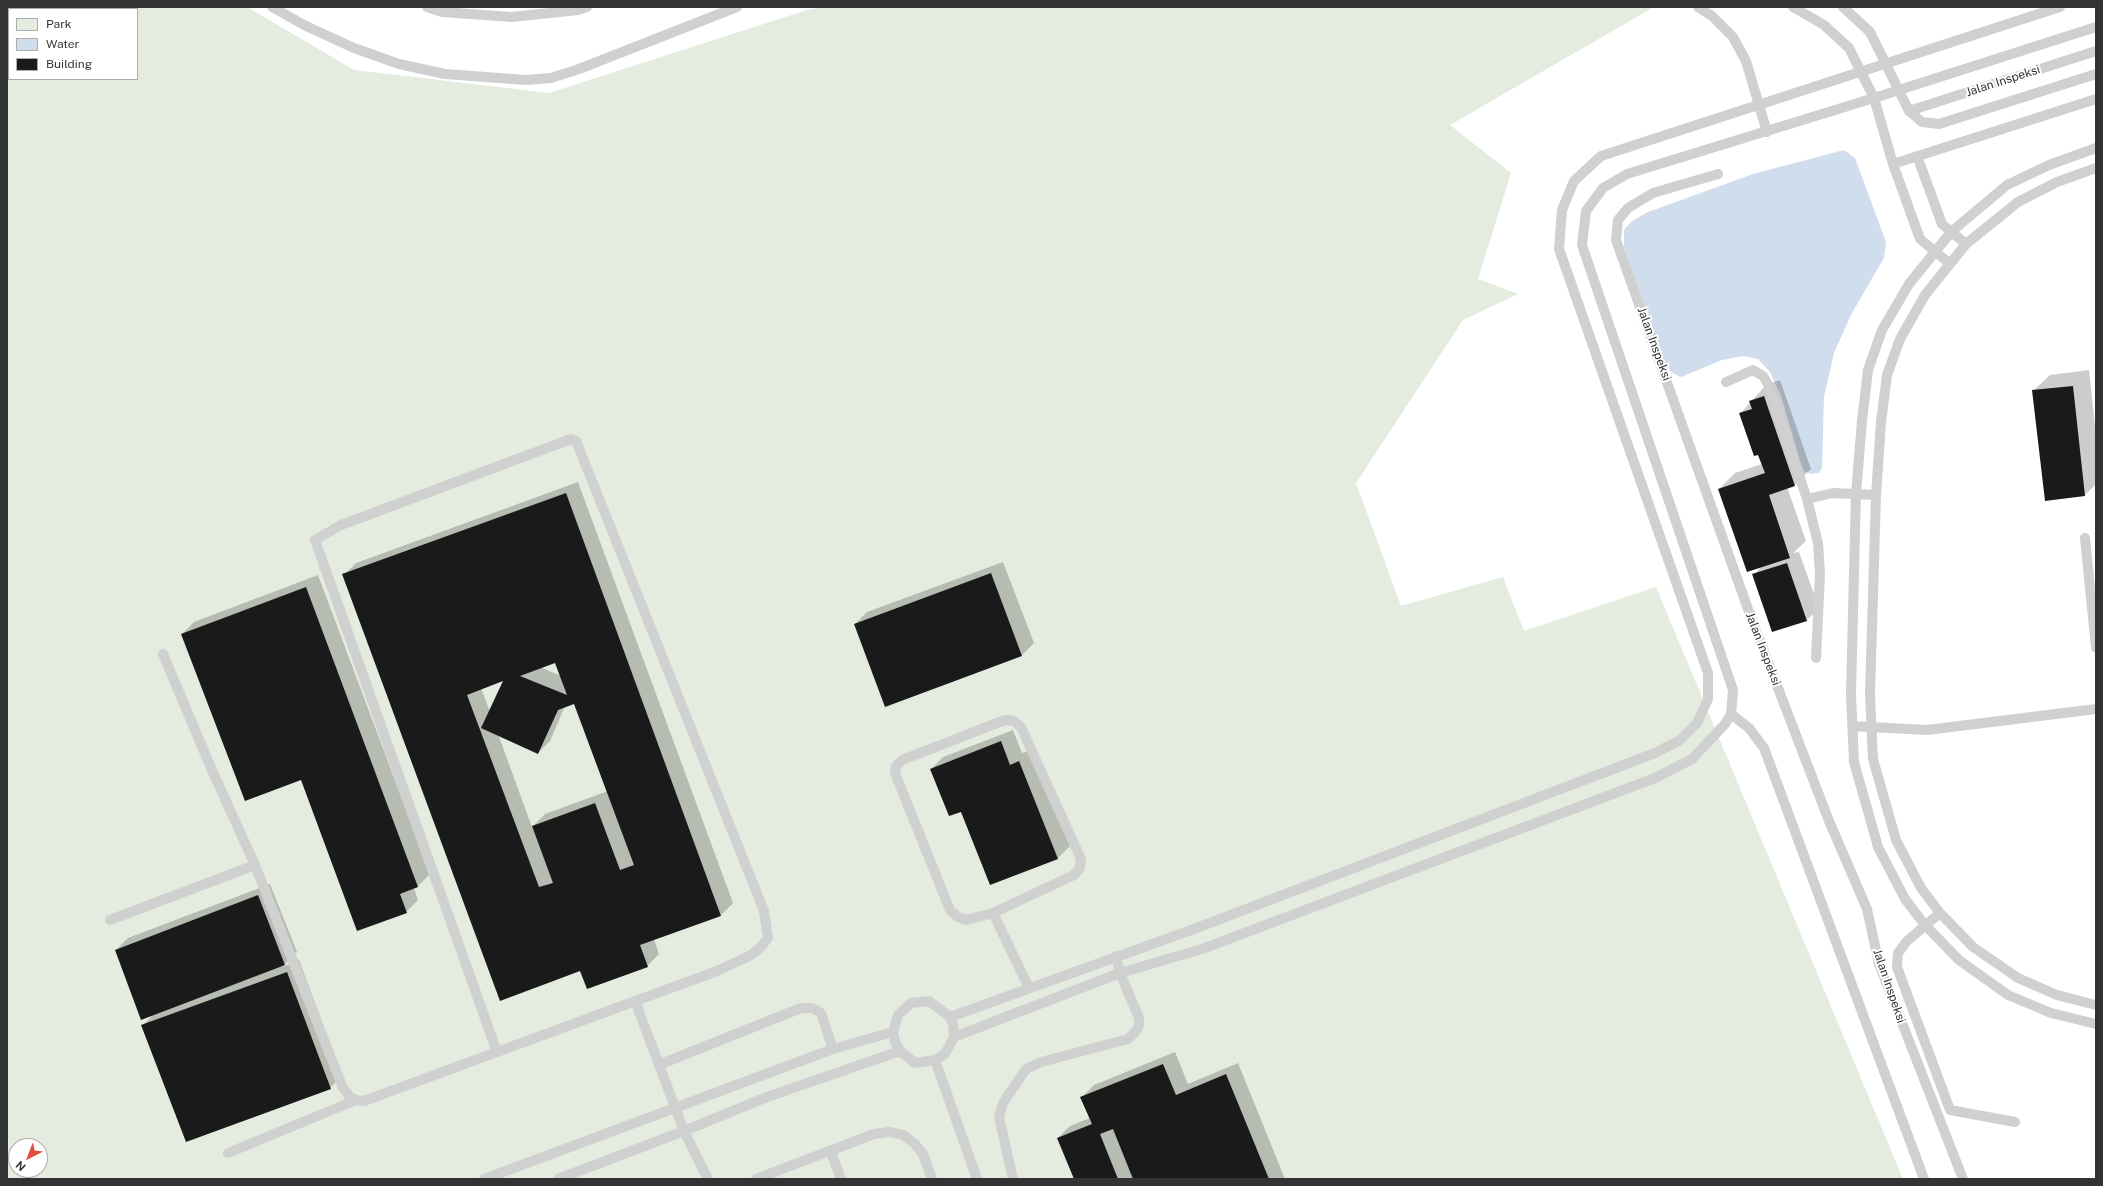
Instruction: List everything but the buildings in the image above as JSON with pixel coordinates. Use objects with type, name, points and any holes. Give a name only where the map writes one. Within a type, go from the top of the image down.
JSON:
[{"type":"lane","points":[[272,7],[306,26],[354,48],[399,64],[444,74],[526,80],[551,78],[579,69],[737,7]]},
{"type":"lane","points":[[427,7],[442,12],[512,17],[578,10],[587,7]]},
{"type":"lane","points":[[1698,7],[1712,16],[1733,37],[1746,61],[1760,103],[1767,132]]},
{"type":"lane","points":[[1793,7],[1824,24],[1849,48],[1874,98],[1893,164],[1920,239],[1949,264]]},
{"type":"lane","points":[[1843,7],[1870,32],[1909,111],[1922,122],[1939,124],[2096,74]]},
{"type":"lane","points":[[950,1017],[1194,929],[1655,752],[1680,740],[1697,723],[1708,699],[1708,673],[1559,249],[1562,210],[1574,181],[1601,156],[1760,103],[2060,7]]},
{"type":"lane","points":[[954,1037],[1120,974],[1202,949],[1655,778],[1692,759],[1725,724],[1730,714],[1733,690],[1582,245],[1586,211],[1602,188],[1627,174],[1767,132],[2096,27]]},
{"type":"lane","name":"Jalan Inspeksi","points":[[1909,111],[2096,51]]},
{"type":"lane","points":[[1893,164],[2096,99]]},
{"type":"lane","points":[[2096,148],[2049,165],[2007,185],[1951,232],[1934,251],[1909,284],[1882,330],[1868,370],[1862,421],[1856,493],[1851,694],[1854,762],[1878,847],[1905,899],[1925,925],[1959,960],[2008,995],[2051,1013],[2096,1024]]},
{"type":"lane","points":[[1917,156],[1942,224],[1966,244]]},
{"type":"lane","points":[[2096,168],[2057,182],[2018,202],[1966,244],[1925,295],[1900,339],[1887,375],[1881,422],[1876,495],[1870,694],[1873,759],[1896,840],[1921,888],[1940,913],[1973,947],[2018,978],[2057,995],[2096,1005]]},
{"type":"lane","name":"Jalan Inspeksi","points":[[1718,174],[1653,193],[1628,208],[1618,220],[1616,240],[1753,623],[1829,821],[1867,909],[1879,964],[1963,1179]]},
{"type":"lane","points":[[1726,382],[1754,370],[1763,376],[1769,386],[1806,499],[1818,543],[1820,574],[1816,658]]},
{"type":"lane","points":[[164,654],[211,768],[256,865],[343,1088],[350,1097],[356,1100],[364,1101],[717,971],[751,956],[768,938],[764,911],[577,442],[573,439],[341,525],[315,540],[497,1052]]},
{"type":"lane","points":[[1806,499],[1833,493],[1876,495]]},
{"type":"lane","points":[[2085,538],[2096,648]]},
{"type":"lane","points":[[1852,726],[1927,730],[2096,709]]},
{"type":"lane","points":[[1730,714],[1749,728],[1764,748],[1924,1179]]},
{"type":"lane","points":[[1005,720],[1014,721],[1021,727],[1081,859],[1080,868],[1074,875],[993,913],[966,920],[958,917],[950,910],[894,773],[896,766],[902,760],[1005,720]]},
{"type":"lane","points":[[110,920],[256,865]]},
{"type":"lane","points":[[993,913],[1029,988]]},
{"type":"lane","points":[[1940,913],[1907,941],[1898,953],[1897,966],[1950,1110],[2015,1122]]},
{"type":"lane","points":[[1013,1179],[999,1117],[1003,1103],[1026,1070],[1041,1062],[1128,1038],[1136,1031],[1139,1025],[1139,1018],[1120,974],[1116,956]]},
{"type":"lane","points":[[635,1001],[661,1064],[684,1131],[708,1179]]},
{"type":"lane","points":[[929,1001],[950,1017],[953,1024],[954,1037],[945,1054],[935,1060],[915,1063],[900,1051],[895,1042],[893,1032],[898,1015],[911,1003],[929,1001]]},
{"type":"lane","points":[[661,1064],[801,1008],[812,1008],[821,1014],[833,1049]]},
{"type":"lane","points":[[484,1179],[833,1049],[893,1032]]},
{"type":"lane","points":[[558,1179],[684,1131],[767,1097],[900,1051]]},
{"type":"lane","points":[[935,1060],[977,1179]]},
{"type":"lane","points":[[228,1153],[356,1100]]},
{"type":"lane","points":[[756,1179],[831,1152],[874,1134],[890,1132],[903,1135],[914,1143],[923,1154],[932,1179]]},
{"type":"lane","points":[[831,1152],[841,1179]]},
{"type":"green space","points":[[7,7],[247,7],[354,70],[549,93],[807,10],[824,7],[1654,7],[1450,125],[1511,173],[1478,279],[1518,294],[1463,320],[1356,483],[1401,606],[1503,577],[1524,631],[1656,587],[1903,1179],[7,1179]]},
{"type":"water","points":[[1844,150],[1855,158],[1886,242],[1884,258],[1852,313],[1834,353],[1824,397],[1822,468],[1819,473],[1811,474],[1804,471],[1801,464],[1781,396],[1770,372],[1758,359],[1743,356],[1722,360],[1681,377],[1672,373],[1664,362],[1624,247],[1624,230],[1632,221],[1648,212],[1753,174]]}]
